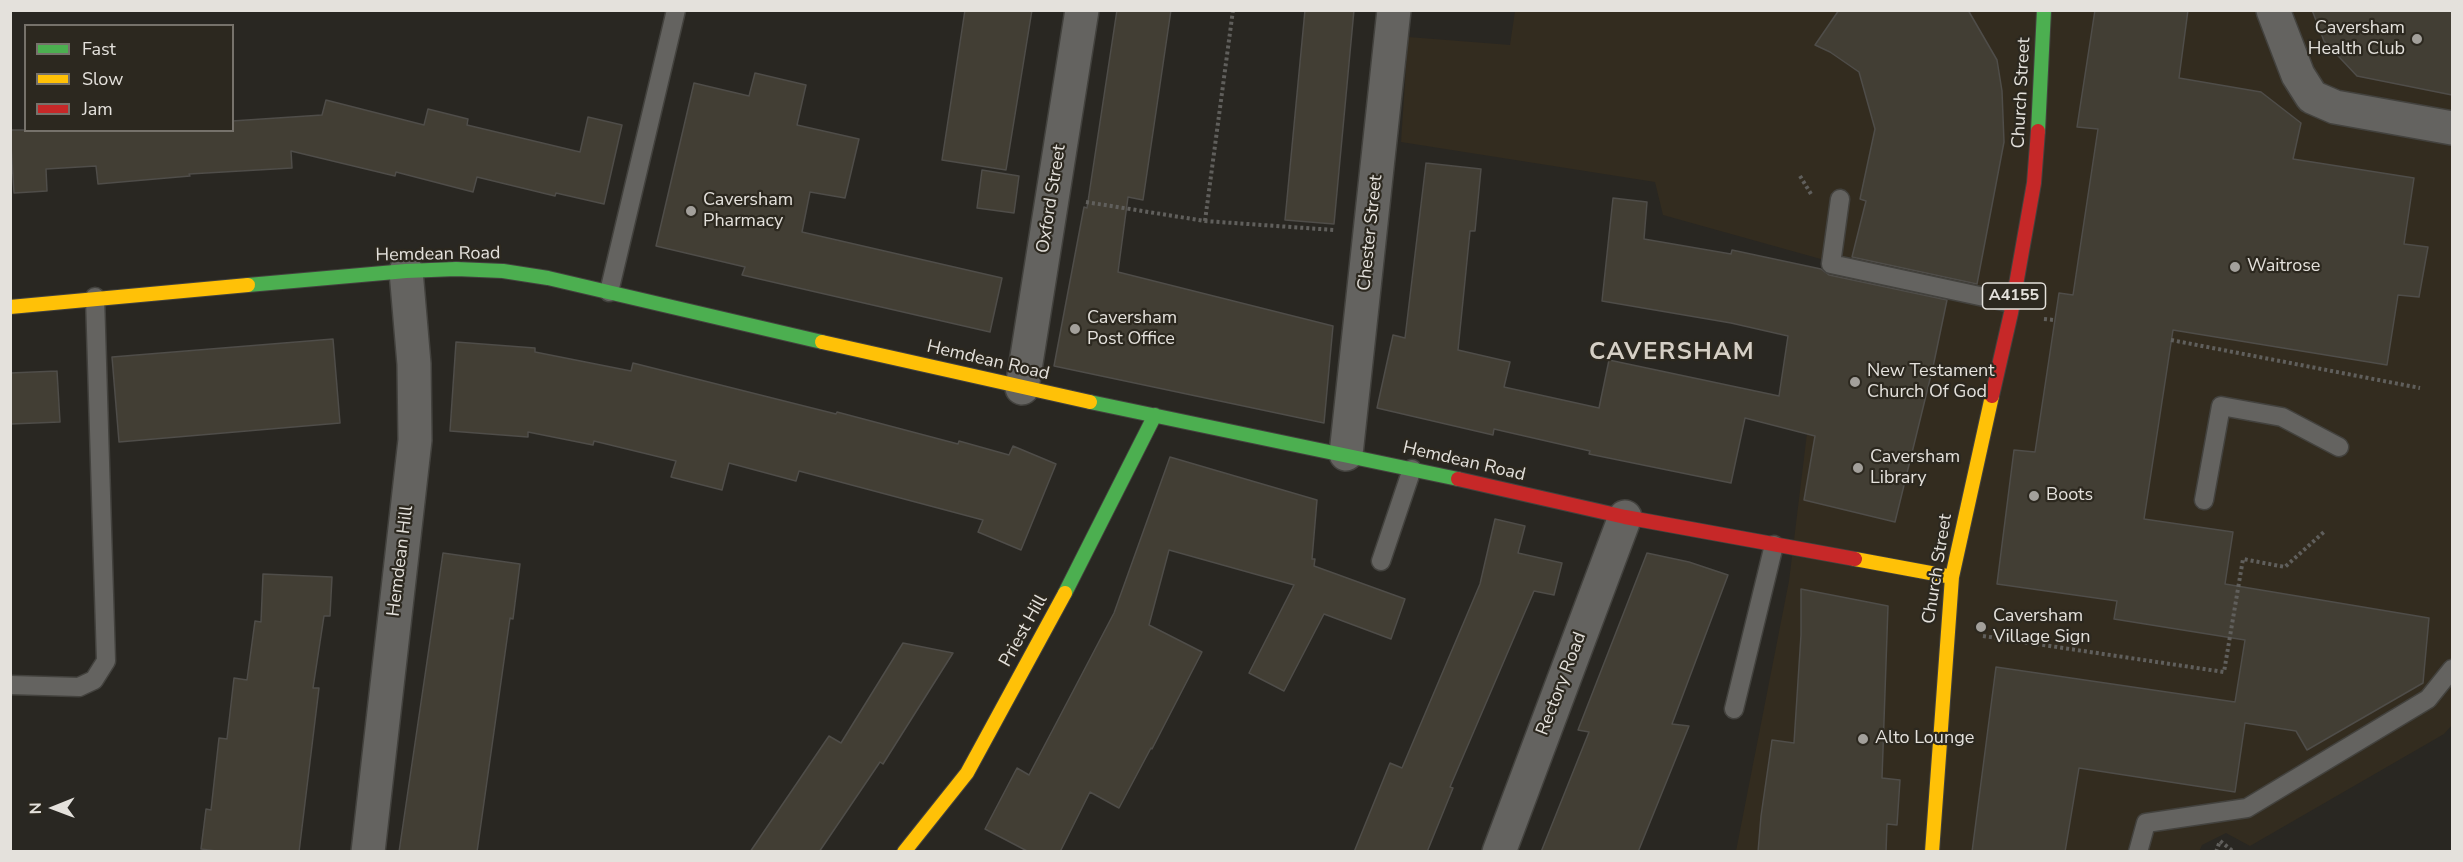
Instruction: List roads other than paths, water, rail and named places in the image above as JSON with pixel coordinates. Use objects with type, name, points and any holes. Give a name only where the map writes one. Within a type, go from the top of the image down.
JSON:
[{"type":"street","name":"Oxford Street","points":[[1022,387],[1082,10]]},
{"type":"street","name":"Chester Street","points":[[1346,454],[1394,10]]},
{"type":"street","name":"Church Street","points":[[1932,852],[1952,577],[2012,303],[2034,183],[2042,76],[2044,10]]},
{"type":"street","points":[[2273,10],[2298,75],[2312,97],[2335,107],[2452,128]]},
{"type":"street","name":"Hemdean Road","points":[[10,307],[95,297],[406,271],[456,269],[503,271],[609,292],[1022,387],[1346,454],[1625,517],[1952,577]]},
{"type":"street","name":"Hemdean Hill","points":[[368,852],[415,440],[414,364],[406,271]]},
{"type":"street","name":"Priest Hill","points":[[903,852],[967,773],[1086,554],[1155,415]]},
{"type":"street","name":"Rectory Road","points":[[1499,852],[1625,517]]},
{"type":"lane","points":[[609,292],[676,10]]},
{"type":"lane","points":[[1840,199],[1831,264],[2012,303]]},
{"type":"lane","points":[[10,685],[79,687],[94,680],[106,661],[95,297]]},
{"type":"lane","points":[[2204,500],[2221,406],[2282,417],[2339,447]]},
{"type":"lane","points":[[1381,561],[1412,469]]},
{"type":"lane","points":[[1734,709],[1774,545]]},
{"type":"lane","points":[[2138,852],[2146,823],[2247,808],[2428,699],[2452,669]]},
{"type":"place","name":"Caversham Health Club","points":[[2417,39]]},
{"type":"place","name":"Caversham Pharmacy","points":[[691,211]]},
{"type":"place","name":"Waitrose","points":[[2235,267]]},
{"type":"place","name":"Caversham Post Office","points":[[1075,329]]},
{"type":"place","name":"New Testament Church Of God","points":[[1855,382]]},
{"type":"place","name":"Caversham Library","points":[[1858,468]]},
{"type":"place","name":"Boots","points":[[2034,496]]},
{"type":"place","name":"Caversham Village Sign","points":[[1981,627]]},
{"type":"place","name":"Alto Lounge","points":[[1863,739]]},
{"type":"district","name":"CAVERSHAM","points":[[1672,353]]}]
